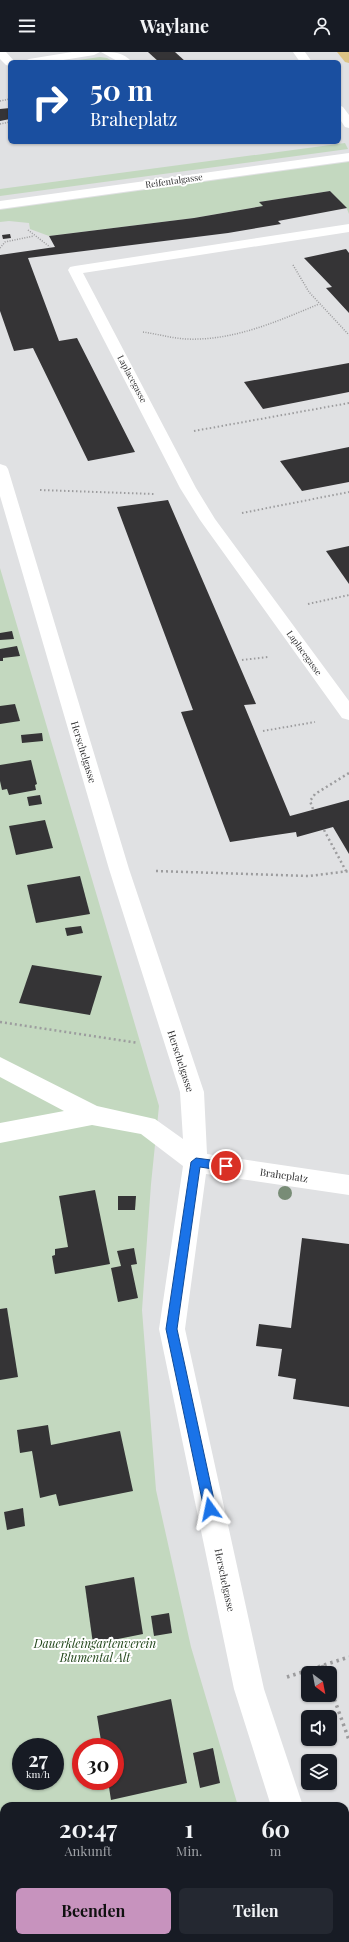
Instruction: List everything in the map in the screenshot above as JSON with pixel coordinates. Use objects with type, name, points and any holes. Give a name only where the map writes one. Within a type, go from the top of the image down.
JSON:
[{"type":"main road","points":[[343,52],[349,60]]},
{"type":"street","points":[[0,52],[8,61]]},
{"type":"street","points":[[42,60],[94,52]]},
{"type":"street","points":[[107,52],[119,56],[124,60]]},
{"type":"street","points":[[341,112],[349,124]]},
{"type":"street","name":"Reifentalgasse","points":[[0,205],[349,157]]},
{"type":"street","name":"Laplacegasse","points":[[349,228],[75,270],[163,437],[188,488],[208,520],[349,714]]},
{"type":"street","name":"Herschelgasse","points":[[0,470],[119,870],[192,1092],[196,1162],[172,1329],[249,1689],[286,1802]]},
{"type":"street","points":[[0,1066],[92,1115],[147,1126],[196,1162]]},
{"type":"street","points":[[0,1133],[92,1115]]},
{"type":"street","name":"Braheplatz","points":[[196,1162],[349,1185]]},
{"type":"path","points":[[0,248],[5,242],[35,236]]},
{"type":"path","points":[[297,237],[300,245],[292,253],[292,264],[309,292],[349,334]]},
{"type":"path","points":[[106,330],[144,332],[191,339],[214,338],[240,333],[320,304]]},
{"type":"path","points":[[163,437],[349,403]]},
{"type":"path","points":[[7,493],[36,490],[72,489],[149,495],[188,488]]},
{"type":"path","points":[[208,520],[349,492]]},
{"type":"path","points":[[274,612],[349,595]]},
{"type":"path","points":[[263,731],[318,722]]},
{"type":"path","points":[[313,809],[310,800],[315,794],[349,773]]},
{"type":"path","points":[[119,870],[309,876],[347,871],[324,830]]},
{"type":"path","points":[[0,1022],[178,1049]]},
{"type":"path","points":[[249,1689],[349,1657]]},
{"type":"path","points":[[335,1702],[349,1740]]},
{"type":"green space","points":[[100,57],[110,60],[78,60]]},
{"type":"green space","points":[[345,143],[348,149],[0,196],[0,189]]},
{"type":"green space","points":[[349,162],[349,214],[347,209],[330,191],[260,202],[263,206],[194,218],[49,236],[30,229],[29,223],[9,221],[0,222],[0,210]]},
{"type":"green space","name":"Dauerkleingartenverein Blumental Alt","points":[[0,568],[159,1106],[151,1184],[142,1310],[156,1490],[191,1647],[237,1802],[0,1802]]},
{"type":"building","points":[[148,52],[175,52],[184,60],[157,60]]},
{"type":"building","points":[[8,108],[8,119],[0,121],[0,109]]},
{"type":"building","points":[[330,191],[347,208],[278,221],[281,224],[228,233],[28,258],[59,341],[77,338],[135,452],[88,461],[33,348],[14,351],[0,311],[0,255],[55,247],[49,236],[194,218],[263,206],[259,202]]},
{"type":"building","points":[[10,234],[11,238],[3,239],[2,235]]},
{"type":"building","points":[[346,249],[349,253],[349,313],[326,288],[332,287],[304,258]]},
{"type":"building","points":[[349,363],[349,392],[263,409],[244,382]]},
{"type":"building","points":[[349,447],[349,482],[302,491],[280,461]]},
{"type":"building","points":[[168,500],[256,704],[244,705],[290,816],[349,800],[349,854],[333,827],[297,837],[296,832],[230,842],[181,712],[193,710],[117,507]]},
{"type":"building","points":[[349,546],[349,584],[326,551]]},
{"type":"building","points":[[12,631],[14,639],[0,640],[0,633]]},
{"type":"building","points":[[17,646],[20,656],[3,658],[3,661],[0,661],[0,649]]},
{"type":"building","points":[[15,704],[20,721],[0,724],[0,706]]},
{"type":"building","points":[[42,733],[43,741],[22,743],[21,735]]},
{"type":"building","points":[[31,760],[37,784],[35,785],[36,790],[9,795],[7,789],[2,790],[0,781],[0,765]]},
{"type":"building","points":[[40,795],[42,804],[29,806],[27,797]]},
{"type":"building","points":[[45,820],[53,848],[16,855],[9,826]]},
{"type":"building","points":[[80,876],[90,914],[36,923],[27,885]]},
{"type":"building","points":[[81,926],[83,933],[67,936],[65,928]]},
{"type":"building","points":[[32,965],[102,976],[90,1015],[19,1003]]},
{"type":"building","points":[[95,1190],[110,1264],[55,1274],[52,1256],[55,1255],[55,1249],[68,1247],[59,1196]]},
{"type":"building","points":[[118,1196],[136,1196],[135,1210],[118,1210]]},
{"type":"building","points":[[302,1238],[349,1244],[349,1407],[293,1399],[296,1379],[278,1376],[282,1349],[256,1346],[259,1324],[291,1328]]},
{"type":"building","points":[[134,1248],[137,1264],[131,1265],[138,1298],[118,1302],[111,1268],[121,1266],[117,1251]]},
{"type":"building","points":[[7,1308],[18,1377],[0,1380],[0,1309]]},
{"type":"building","points":[[48,1425],[51,1445],[120,1431],[133,1491],[59,1506],[56,1494],[40,1498],[32,1451],[20,1453],[17,1430]]},
{"type":"building","points":[[23,1508],[25,1526],[7,1530],[4,1512]]},
{"type":"building","points":[[134,1577],[143,1634],[93,1644],[85,1586]]},
{"type":"building","points":[[169,1613],[172,1633],[154,1636],[151,1616]]},
{"type":"building","points":[[171,1699],[187,1783],[111,1800],[109,1790],[124,1790],[124,1738],[101,1738],[97,1716]]},
{"type":"building","points":[[213,1748],[220,1783],[200,1788],[193,1753]]},
{"type":"route","points":[[210,1509],[172,1329],[196,1162],[226,1166]]}]
